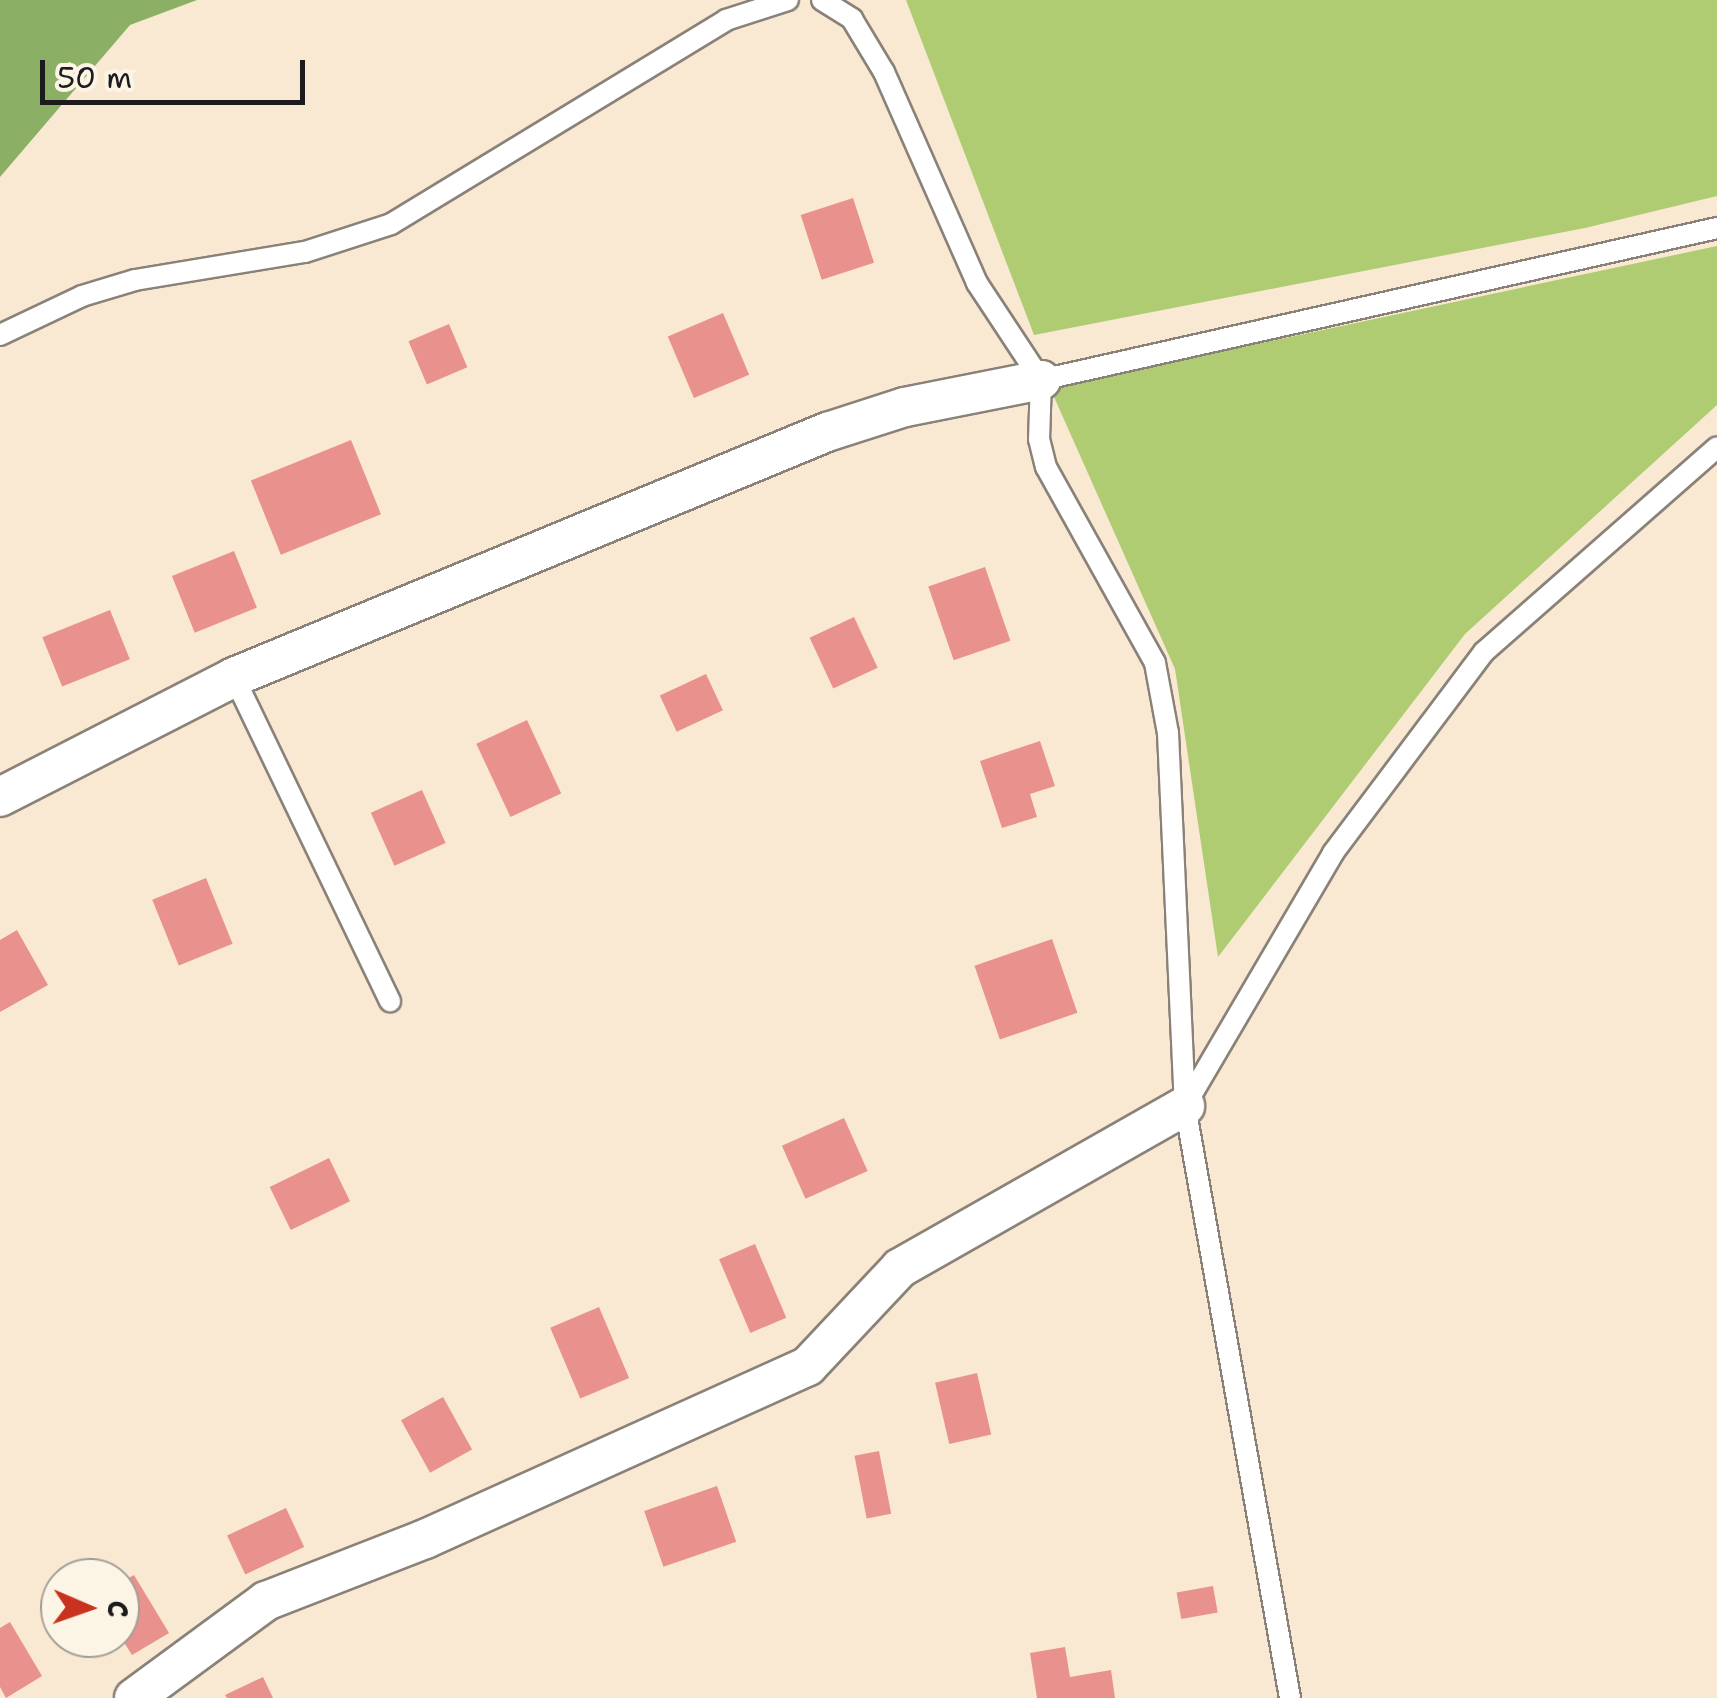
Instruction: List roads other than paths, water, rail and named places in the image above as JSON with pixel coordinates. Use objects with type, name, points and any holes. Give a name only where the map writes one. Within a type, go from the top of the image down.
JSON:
[{"type":"street","points":[[0,797],[234,677],[827,432],[905,407],[1041,380]]},
{"type":"street","points":[[134,1698],[266,1601],[425,1539],[808,1366],[900,1268],[1185,1106]]},
{"type":"lane","points":[[0,335],[82,296],[136,280],[305,252],[392,224],[726,20],[788,0]]},
{"type":"lane","points":[[822,0],[852,19],[884,72],[977,283],[1041,380],[1039,439],[1046,467],[1155,662],[1168,734],[1187,1045],[1185,1106],[1290,1698]]},
{"type":"lane","points":[[1041,380],[1717,228]]},
{"type":"lane","points":[[1185,1106],[1333,853],[1484,652],[1717,446]]},
{"type":"lane","points":[[234,677],[390,1000]]}]
